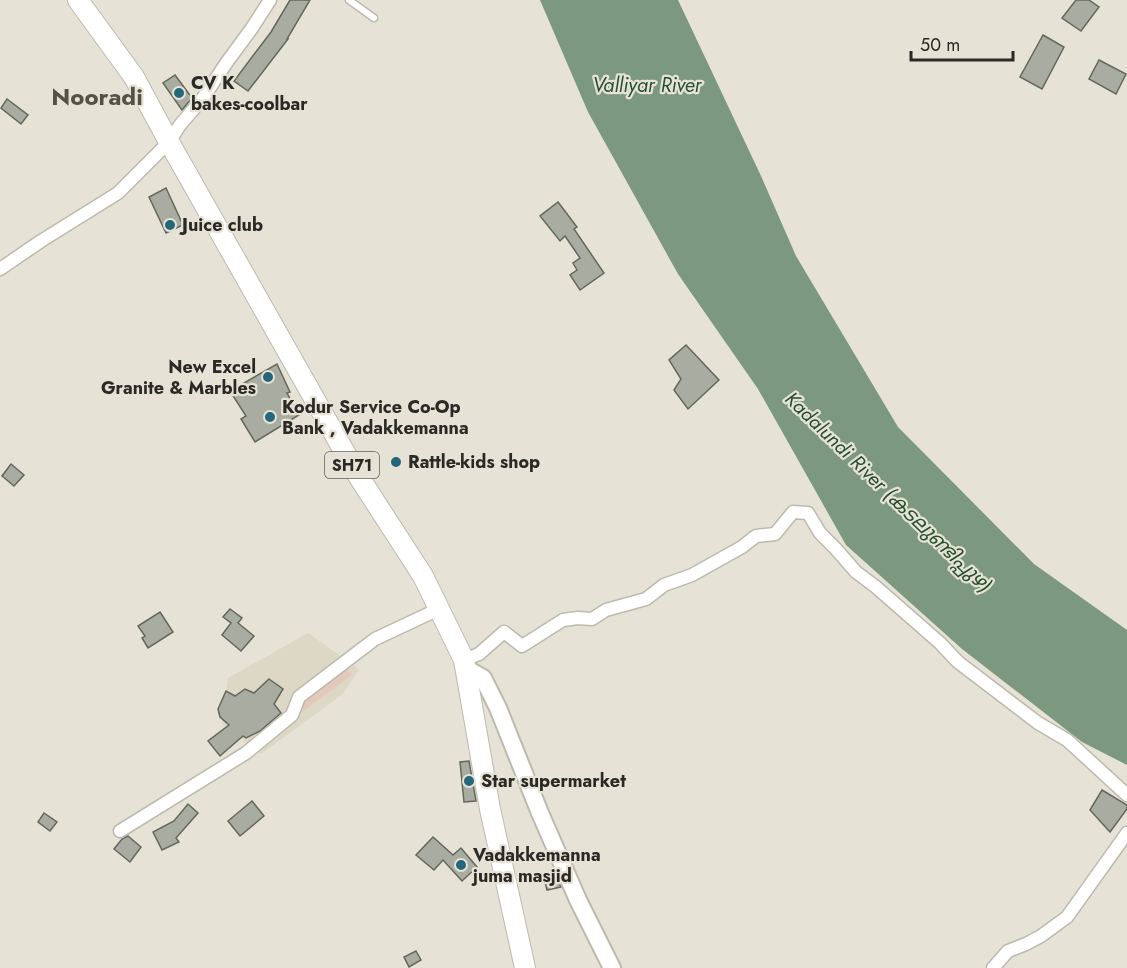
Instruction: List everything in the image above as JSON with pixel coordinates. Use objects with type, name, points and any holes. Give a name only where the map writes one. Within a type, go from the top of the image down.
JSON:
[{"type":"main road","name":"SH71","points":[[78,0],[134,77],[357,474],[423,576],[439,609],[464,664],[490,809],[525,968]]},
{"type":"main road","points":[[464,664],[483,678],[498,708],[578,900],[612,968]]},
{"type":"street","points":[[0,269],[118,193],[169,142],[203,98],[270,0]]},
{"type":"street","points":[[464,664],[504,632],[522,646],[563,620],[592,619],[606,610],[646,599],[664,585],[706,567],[742,547],[756,536],[775,534],[793,512],[808,513],[820,533],[856,572],[940,643],[958,662],[1038,723],[1067,740],[1127,795]]},
{"type":"street","points":[[120,831],[246,753],[292,715],[299,697],[375,639],[439,609]]},
{"type":"street","points":[[993,968],[1008,951],[1041,936],[1067,917],[1127,832]]},
{"type":"lane","points":[[349,0],[374,18]]},
{"type":"shaded area","points":[[308,633],[359,669],[343,694],[261,754],[222,724],[228,678]]},
{"type":"shaded area","points":[[345,666],[352,675],[299,714],[290,703],[298,688]]},
{"type":"water","name":"Valliyar River","points":[[540,0],[678,0],[796,256],[898,427],[1034,564],[1127,630],[1127,765],[1082,742],[962,649],[846,545],[758,389],[678,274],[588,112]]},
{"type":"building","points":[[290,0],[310,0],[288,39],[248,91],[234,81],[271,32]]},
{"type":"building","points":[[1076,0],[1089,0],[1099,7],[1081,31],[1062,18]]},
{"type":"building","points":[[1043,35],[1064,47],[1042,89],[1020,77]]},
{"type":"building","points":[[1099,60],[1126,74],[1116,94],[1089,79]]},
{"type":"building","name":"CV K bakes-coolbar","points":[[175,75],[192,98],[182,110],[163,83]]},
{"type":"building","points":[[7,99],[28,115],[21,124],[1,108]]},
{"type":"building","points":[[166,188],[183,225],[166,233],[149,197]]},
{"type":"building","points":[[558,202],[577,227],[574,229],[604,273],[580,290],[570,275],[577,270],[573,263],[580,258],[565,236],[560,241],[540,216]]},
{"type":"building","points":[[686,345],[719,380],[688,409],[674,390],[681,379],[669,360]]},
{"type":"building","points":[[277,364],[290,392],[287,393],[299,415],[255,442],[241,419],[246,416],[230,391]]},
{"type":"building","points":[[11,464],[24,475],[14,486],[2,476]]},
{"type":"building","points":[[230,609],[242,618],[238,623],[254,636],[241,651],[222,635],[231,623],[223,617]]},
{"type":"building","points":[[160,612],[173,632],[148,648],[142,638],[145,636],[138,626]]},
{"type":"building","points":[[269,679],[283,689],[274,704],[281,713],[260,731],[246,738],[243,736],[220,756],[208,741],[229,725],[220,717],[218,709],[226,691],[235,696],[245,689],[254,693]]},
{"type":"building","name":"Star supermarket","points":[[469,761],[476,801],[464,802],[460,762]]},
{"type":"building","points":[[1102,790],[1127,805],[1127,809],[1110,832],[1090,810]]},
{"type":"building","points":[[252,801],[264,816],[240,836],[228,821]]},
{"type":"building","points":[[188,804],[198,813],[176,838],[179,842],[162,850],[153,832],[174,821]]},
{"type":"building","points":[[44,813],[57,822],[50,831],[38,822]]},
{"type":"building","points":[[128,836],[141,847],[130,862],[114,849],[122,839]]},
{"type":"building","points":[[433,837],[453,855],[461,848],[477,867],[462,881],[443,860],[434,870],[416,855]]},
{"type":"building","points":[[554,872],[561,887],[547,890],[543,874]]},
{"type":"building","points":[[416,951],[421,960],[409,967],[404,957]]},
{"type":"place","name":"CV K bakes-coolbar","points":[[179,93]]},
{"type":"place","name":"Juice club","points":[[170,225]]},
{"type":"place","name":"New Excel Granite & Marbles","points":[[268,377]]},
{"type":"place","name":"Kodur Service Co-Op Bank , Vadakkemanna","points":[[270,417]]},
{"type":"place","name":"Rattle-kids shop","points":[[396,462]]},
{"type":"place","name":"Star supermarket","points":[[469,781]]},
{"type":"place","name":"Vadakkemanna juma masjid","points":[[461,865]]},
{"type":"district","name":"Nooradi","points":[[97,96]]},
{"type":"water label","name":"Kadalundi River (കടലുണ്ടിപ്പുഴ)","points":[[888,492]]}]
